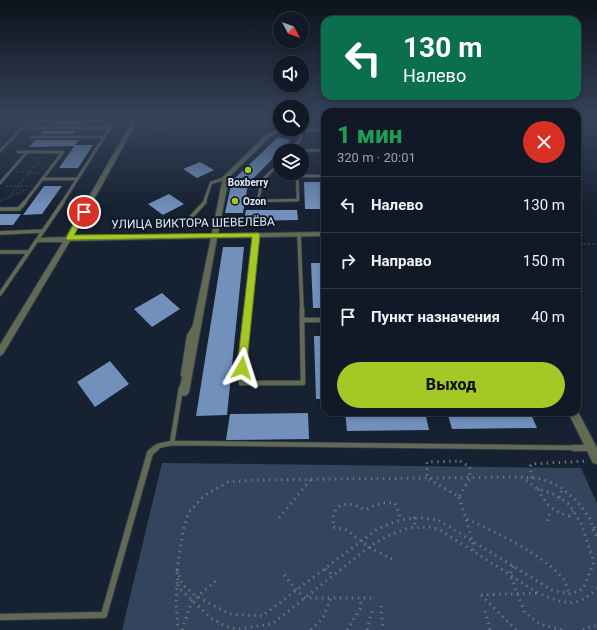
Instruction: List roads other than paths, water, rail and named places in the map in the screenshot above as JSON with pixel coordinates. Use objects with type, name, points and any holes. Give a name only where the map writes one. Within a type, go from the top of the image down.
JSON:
[{"type":"street","points":[[0,352],[69,238],[119,149]]},
{"type":"street","points":[[184,392],[226,178],[255,149]]},
{"type":"street","name":"УЛИЦА ВИКТОРА ШЕВЕЛЁВА","points":[[38,240],[256,234],[321,234]]},
{"type":"street","points":[[575,416],[591,448],[593,460]]},
{"type":"lane","points":[[0,294],[38,240],[96,149]]},
{"type":"lane","points":[[309,150],[321,150]]},
{"type":"lane","points":[[0,209],[19,209],[63,152],[18,152]]},
{"type":"lane","points":[[0,183],[27,152]]},
{"type":"lane","points":[[273,169],[262,181],[258,201],[298,200],[297,180]]},
{"type":"lane","points":[[309,176],[321,176]]},
{"type":"lane","points":[[192,216],[205,202],[212,183],[226,178]]},
{"type":"lane","points":[[42,179],[77,179]]},
{"type":"lane","points":[[0,233],[43,231]]},
{"type":"lane","points":[[256,234],[241,383],[303,383],[299,234]]},
{"type":"lane","points":[[0,252],[29,252]]},
{"type":"lane","points":[[302,320],[321,320]]},
{"type":"lane","points":[[172,443],[189,336],[199,321]]},
{"type":"lane","points":[[0,617],[104,615],[150,454],[158,446],[172,443],[591,448]]},
{"type":"place","name":"Boxberry","points":[[248,170]]},
{"type":"place","name":"Ozon","points":[[235,201]]}]
